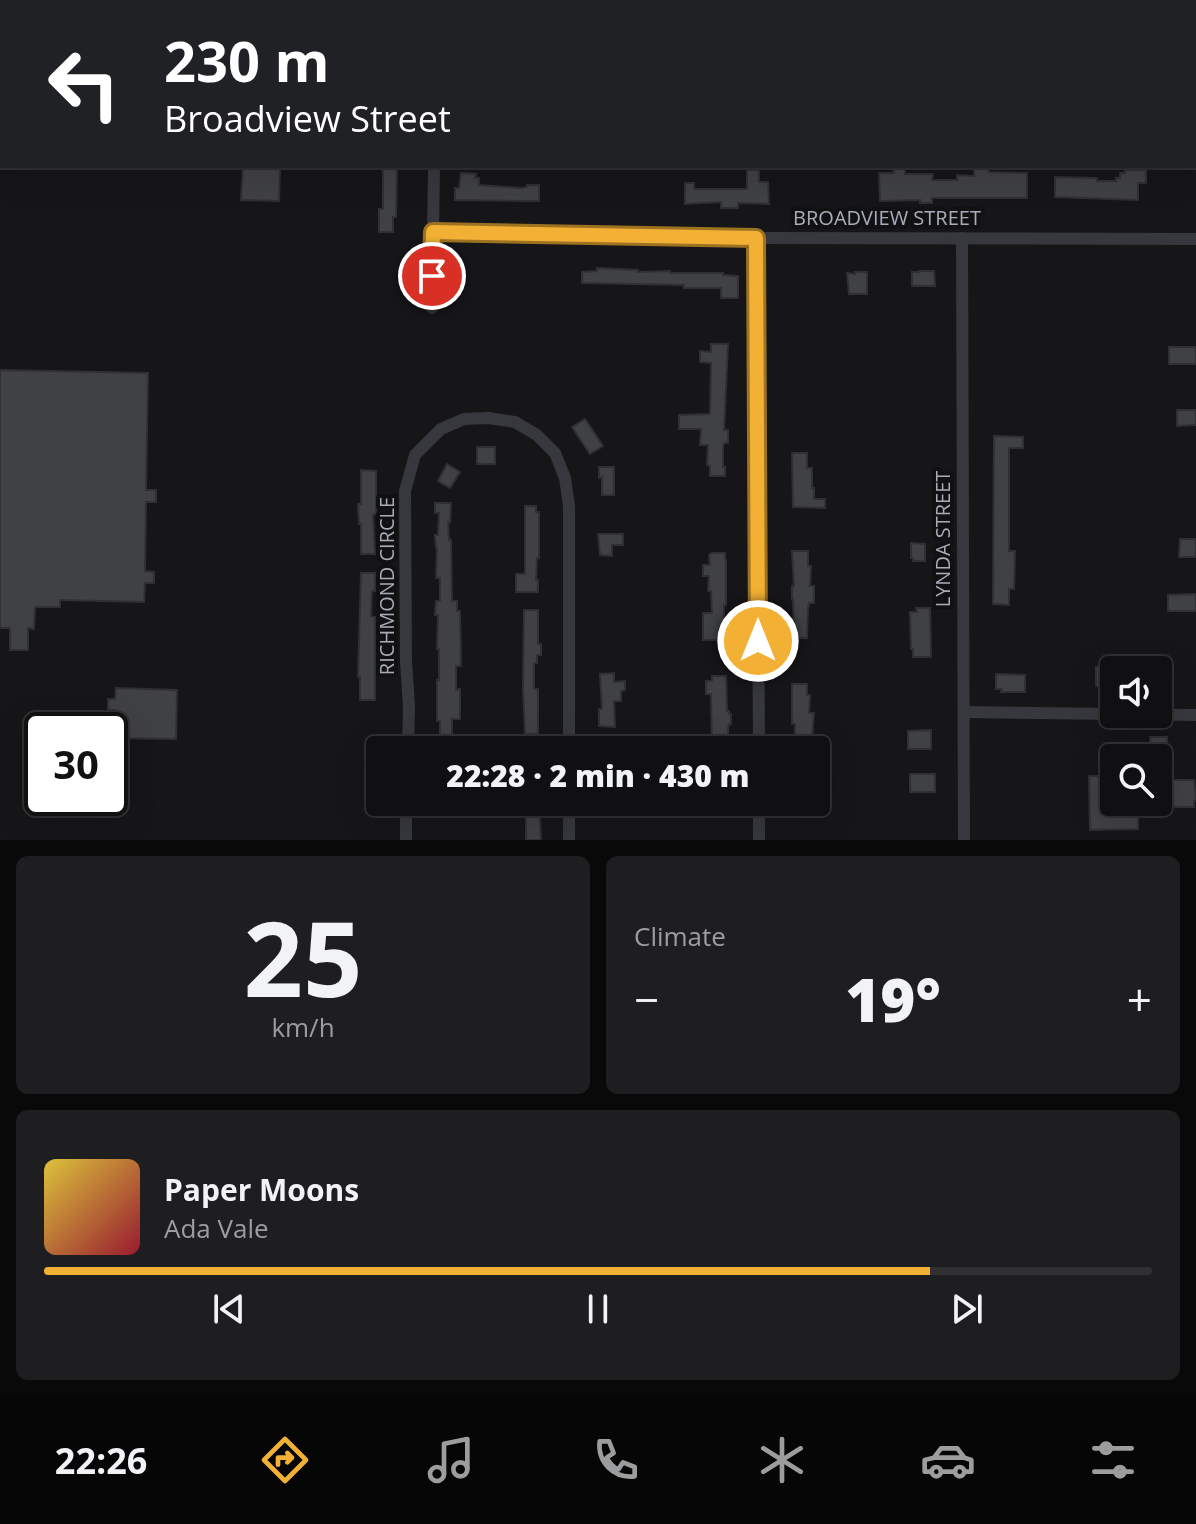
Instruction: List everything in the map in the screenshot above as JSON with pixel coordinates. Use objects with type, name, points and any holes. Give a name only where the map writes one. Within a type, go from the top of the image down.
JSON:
[{"type":"street","points":[[432,308],[434,168]]},
{"type":"street","name":"BROADVIEW STREET","points":[[433,232],[756,238],[1196,239]]},
{"type":"street","points":[[756,238],[759,736]]},
{"type":"street","name":"LYNDA STREET","points":[[962,238],[964,840]]},
{"type":"street","name":"RICHMOND CIRCLE","points":[[408,736],[405,491],[415,455],[441,429],[464,419],[488,418],[515,422],[537,435],[555,453],[565,478],[569,519],[569,736]]},
{"type":"street","points":[[964,712],[1196,715]]},
{"type":"street","points":[[406,816],[406,840]]},
{"type":"street","points":[[569,816],[569,840]]},
{"type":"street","points":[[759,816],[759,840]]},
{"type":"building","points":[[243,168],[280,168],[279,201],[241,200]]},
{"type":"building","points":[[383,168],[397,168],[393,232],[379,232],[379,209],[383,209]]},
{"type":"building","points":[[893,168],[905,168],[905,174],[933,174],[932,180],[957,180],[957,175],[974,176],[974,168],[989,168],[989,172],[1027,173],[1027,198],[932,198],[932,203],[920,203],[920,200],[880,201],[879,173],[894,173]]},
{"type":"building","points":[[747,170],[759,170],[759,182],[768,182],[769,204],[738,203],[738,208],[721,208],[721,202],[685,204],[685,183],[694,183],[694,189],[747,189]]},
{"type":"building","points":[[1125,170],[1146,170],[1146,183],[1138,183],[1138,200],[1055,197],[1055,177],[1116,181]]},
{"type":"building","points":[[461,173],[476,174],[479,185],[522,188],[539,185],[539,201],[455,200],[455,188],[459,188]]},
{"type":"building","points":[[597,268],[738,276],[738,298],[721,298],[721,288],[582,283],[582,272],[597,271]]},
{"type":"building","points":[[934,271],[935,286],[912,286],[912,272]]},
{"type":"building","points":[[867,272],[867,294],[849,294],[847,273]]},
{"type":"building","points":[[711,344],[728,344],[724,430],[728,430],[728,443],[723,446],[725,476],[710,476],[708,445],[700,445],[701,429],[679,429],[679,415],[710,414],[711,363],[700,362],[700,351],[711,352]]},
{"type":"building","points":[[1169,347],[1196,347],[1196,364],[1169,364]]},
{"type":"building","points":[[0,370],[148,373],[146,490],[156,490],[156,502],[146,502],[145,571],[154,572],[154,583],[145,583],[144,602],[60,600],[60,607],[35,607],[34,629],[28,628],[28,650],[10,650],[10,628],[0,628]]},
{"type":"building","points":[[1177,410],[1196,410],[1196,425],[1177,426]]},
{"type":"building","points":[[585,419],[603,446],[590,454],[572,427]]},
{"type":"building","points":[[994,436],[1023,437],[1023,448],[1009,448],[1009,551],[1015,551],[1014,589],[1009,589],[1009,605],[993,604]]},
{"type":"building","points":[[477,447],[495,447],[495,464],[477,464]]},
{"type":"building","points":[[792,453],[807,453],[807,468],[812,468],[814,499],[825,499],[825,508],[793,507]]},
{"type":"building","points":[[447,464],[460,472],[450,488],[438,481]]},
{"type":"building","points":[[599,467],[614,467],[614,495],[602,495]]},
{"type":"building","points":[[361,470],[376,471],[376,514],[373,515],[375,554],[361,554],[358,504],[361,504]]},
{"type":"building","points":[[435,503],[451,503],[448,522],[452,601],[457,601],[457,611],[460,611],[461,666],[456,666],[460,719],[452,719],[452,736],[440,736],[440,721],[437,721],[439,649],[438,615],[435,615],[436,601],[440,601],[440,578],[436,578],[435,535],[438,535],[439,513],[435,513]]},
{"type":"building","points":[[525,506],[536,506],[536,512],[539,512],[538,592],[516,592],[516,574],[525,574]]},
{"type":"building","points":[[598,534],[623,534],[623,545],[612,545],[612,556],[600,555]]},
{"type":"building","points":[[1180,539],[1196,539],[1196,557],[1179,557]]},
{"type":"building","points":[[911,543],[925,544],[925,561],[913,561]]},
{"type":"building","points":[[792,551],[808,551],[808,566],[811,566],[810,586],[814,586],[814,603],[808,606],[807,638],[794,638]]},
{"type":"building","points":[[725,553],[724,628],[727,628],[727,640],[703,640],[703,613],[712,613],[709,576],[703,576],[703,565],[710,565],[709,555]]},
{"type":"building","points":[[361,573],[375,573],[371,616],[375,617],[375,700],[360,700]]},
{"type":"building","points":[[1196,594],[1196,611],[1168,611],[1168,595]]},
{"type":"building","points":[[916,608],[930,608],[931,657],[913,657],[910,612],[917,612]]},
{"type":"building","points":[[524,610],[538,610],[541,655],[537,655],[537,663],[534,663],[534,689],[538,689],[538,734],[525,734]]},
{"type":"building","points":[[1096,667],[1100,667],[1100,686],[1096,686]]},
{"type":"building","points":[[614,673],[614,682],[625,681],[621,701],[614,701],[615,727],[599,726],[599,709],[602,709],[600,674]]},
{"type":"building","points":[[996,674],[1025,675],[1025,692],[1001,692],[1002,689],[996,689]]},
{"type":"building","points":[[712,676],[726,676],[727,711],[731,714],[728,736],[712,736],[711,694],[706,694],[706,681],[712,681]]},
{"type":"building","points":[[792,684],[807,684],[809,713],[814,713],[812,736],[795,736],[795,724],[792,724]]},
{"type":"building","points":[[116,688],[177,690],[176,739],[128,738],[128,712],[108,710],[108,699],[115,699]]},
{"type":"building","points":[[931,730],[931,749],[908,749],[908,731]]},
{"type":"building","points":[[1150,737],[1167,737],[1167,744],[1150,744]]},
{"type":"building","points":[[910,774],[935,774],[935,792],[910,792]]},
{"type":"building","points":[[1089,776],[1100,776],[1100,816],[1138,816],[1138,829],[1090,830]]},
{"type":"building","points":[[1172,780],[1194,780],[1194,807],[1172,807]]},
{"type":"building","points":[[526,816],[540,816],[541,840],[526,840]]},
{"type":"route","points":[[432,276],[433,232],[756,238],[758,641]]}]
